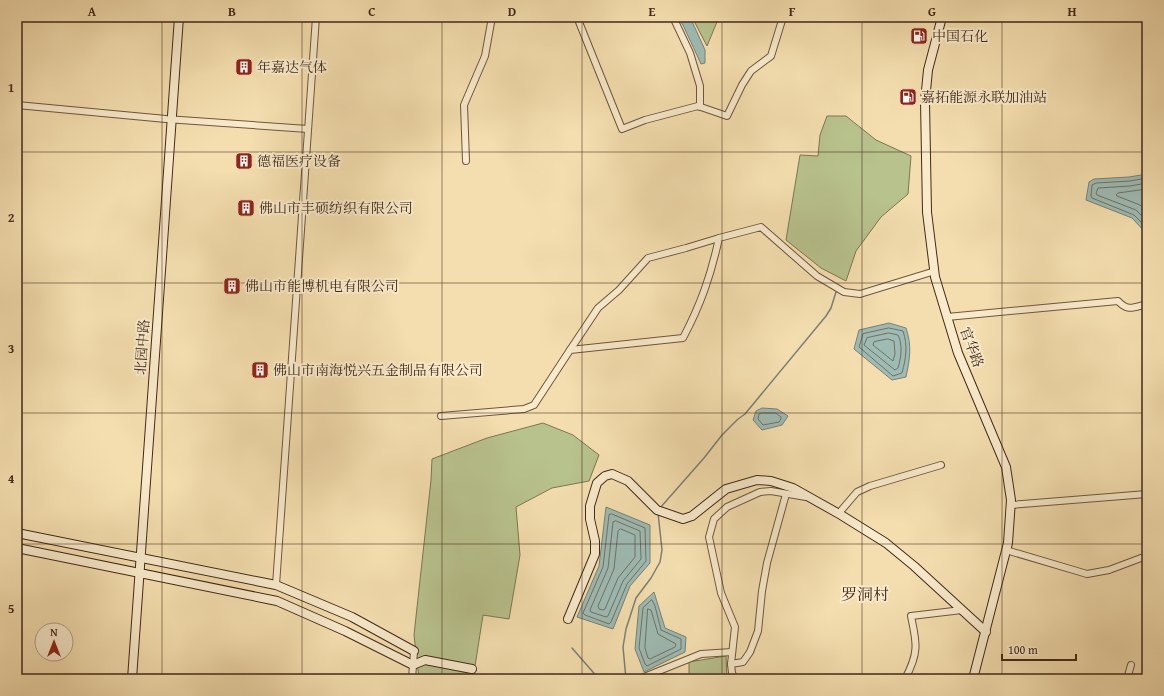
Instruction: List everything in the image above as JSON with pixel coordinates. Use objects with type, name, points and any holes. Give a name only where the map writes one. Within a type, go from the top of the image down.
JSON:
[{"type":"street","name":"北园中路","points":[[132,679],[174,17]]},
{"type":"street","name":"北园中路","points":[[168,119],[178,17]]},
{"type":"street","points":[[276,586],[316,17]]},
{"type":"street","points":[[466,161],[464,105],[485,56],[492,17]]},
{"type":"street","points":[[577,17],[622,129],[645,120],[698,106],[727,116],[742,85],[751,71],[771,56],[783,17]]},
{"type":"street","points":[[673,17],[690,53],[700,86],[700,107]]},
{"type":"street","name":"官华路","points":[[942,17],[928,70],[925,101],[927,212],[935,271],[958,352],[1006,467],[1011,500],[1006,550],[973,679]]},
{"type":"street","points":[[17,105],[168,119],[308,129]]},
{"type":"street","points":[[441,416],[524,409],[534,405],[598,308],[619,290],[648,258],[761,227],[817,276],[844,292],[860,294],[935,271]]},
{"type":"street","points":[[570,350],[683,338],[693,320],[707,287],[719,238]]},
{"type":"street","points":[[947,317],[1118,301],[1123,307],[1128,309],[1147,304]]},
{"type":"street","points":[[838,513],[857,492],[870,486],[941,465]]},
{"type":"street","points":[[568,619],[595,554],[595,541],[590,519],[590,506],[598,483],[605,476],[612,474],[628,481],[658,511],[683,519],[692,516],[726,489],[757,480],[771,481],[793,488],[838,513],[886,544],[914,566],[986,632]]},
{"type":"street","points":[[735,679],[732,673],[731,664],[735,627],[721,594],[709,538],[714,519],[727,507],[760,492],[771,491],[810,497]]},
{"type":"street","points":[[731,664],[743,662],[750,652],[758,631],[762,591],[767,564],[786,494]]},
{"type":"street","points":[[1011,505],[1147,494]]},
{"type":"street","points":[[17,533],[276,586],[352,617],[414,650],[412,679]]},
{"type":"street","points":[[17,548],[277,601],[345,631],[413,665],[425,660],[472,670]]},
{"type":"street","points":[[1006,550],[1087,574],[1109,570],[1147,557]]},
{"type":"street","name":"北园中路","points":[[127,679],[138,572]]},
{"type":"street","points":[[905,679],[911,668],[916,652],[915,636],[911,616],[962,610]]},
{"type":"street","points":[[640,679],[701,654],[732,652]]},
{"type":"street","points":[[1128,679],[1131,665]]},
{"type":"green space","points":[[692,17],[719,17],[707,46]]},
{"type":"green space","points":[[827,116],[846,116],[876,140],[911,156],[908,194],[881,217],[856,251],[846,281],[821,268],[786,240],[800,155],[818,156],[820,135]]},
{"type":"green space","points":[[543,423],[573,435],[599,455],[589,481],[552,488],[516,507],[520,555],[509,619],[483,615],[473,679],[419,679],[414,635],[432,459],[487,438]]},
{"type":"green space","points":[[726,656],[727,679],[689,679],[689,662]]},
{"type":"water","points":[[677,17],[690,17],[705,50],[705,63],[701,64],[683,25]]},
{"type":"water","points":[[1147,174],[1147,234],[1132,218],[1086,200],[1089,182],[1094,179],[1129,177]]},
{"type":"water","points":[[889,323],[906,328],[910,346],[906,377],[892,380],[854,349],[859,330]]},
{"type":"water","points":[[762,408],[777,409],[788,416],[782,425],[762,430],[753,420],[756,411]]},
{"type":"water","points":[[606,507],[650,525],[650,563],[630,586],[613,629],[577,617],[599,566]]},
{"type":"water","points":[[654,592],[665,628],[686,637],[685,652],[644,672],[635,649],[639,606]]},
{"type":"waterway","points":[[660,508],[722,435],[745,414],[826,316],[831,308],[836,292]]},
{"type":"waterway","points":[[626,679],[623,647],[626,629],[636,598],[651,578],[660,562],[662,550],[658,513]]},
{"type":"waterway","points":[[572,648],[599,679]]},
{"type":"place","name":"中国石化","points":[[919,36]]},
{"type":"place","name":"年嘉达气体","points":[[244,67]]},
{"type":"place","name":"嘉拓能源永联加油站","points":[[908,97]]},
{"type":"place","name":"德福医疗设备","points":[[244,161]]},
{"type":"place","name":"佛山市丰硕纺织有限公司","points":[[246,208]]},
{"type":"place","name":"佛山市能博机电有限公司","points":[[232,286]]},
{"type":"place","name":"佛山市南海悦兴五金制品有限公司","points":[[260,370]]},
{"type":"district","name":"罗洞村","points":[[865,594]]}]
